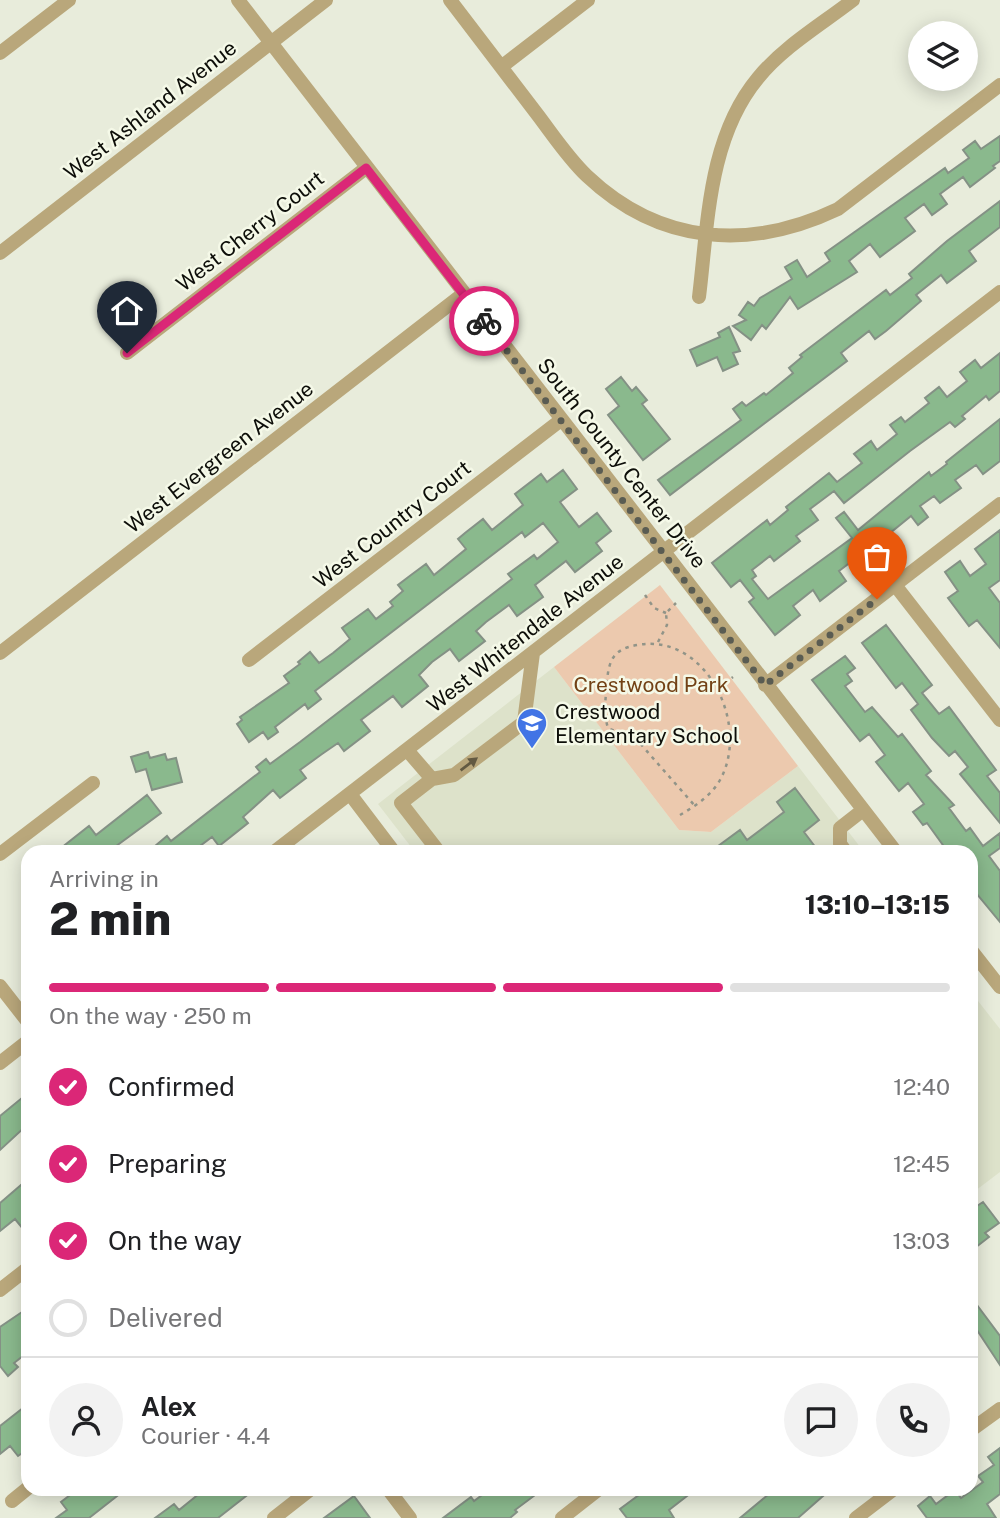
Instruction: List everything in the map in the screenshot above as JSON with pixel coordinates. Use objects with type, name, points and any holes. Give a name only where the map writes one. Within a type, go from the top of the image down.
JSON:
[{"type":"street","points":[[0,54],[69,0]]},
{"type":"street","name":"South County Center Drive","points":[[238,0],[890,845]]},
{"type":"street","name":"West Ashland Avenue","points":[[0,253],[326,0]]},
{"type":"street","points":[[450,0],[570,158],[596,184],[651,219],[707,235],[767,235],[807,224],[838,209],[1000,85]]},
{"type":"street","points":[[501,67],[588,0]]},
{"type":"street","points":[[699,297],[721,146],[744,96],[776,60],[853,0]]},
{"type":"street","name":"West Cherry Court","points":[[127,353],[366,168]]},
{"type":"street","name":"West Whitendale Avenue","points":[[283,845],[1000,292]]},
{"type":"street","name":"West Evergreen Avenue","points":[[0,653],[463,294]]},
{"type":"street","name":"West Country Court","points":[[249,660],[561,420]]},
{"type":"street","points":[[765,685],[1000,504]]},
{"type":"street","points":[[895,585],[1000,720]]},
{"type":"street","points":[[434,845],[401,803],[432,779],[454,775],[524,722],[533,653]]},
{"type":"street","points":[[407,750],[432,779]]},
{"type":"street","points":[[0,855],[93,783]]},
{"type":"street","points":[[350,794],[389,845]]},
{"type":"street","points":[[841,845],[840,828],[863,810]]},
{"type":"street","points":[[978,958],[999,983]]},
{"type":"street","points":[[0,986],[21,1013]]},
{"type":"street","points":[[0,1063],[21,1046]]},
{"type":"street","points":[[0,1290],[21,1274]]},
{"type":"street","points":[[978,1425],[1000,1409]]},
{"type":"street","points":[[12,1500],[21,1493]]},
{"type":"street","points":[[274,1518],[302,1496]]},
{"type":"street","points":[[393,1496],[410,1518]]},
{"type":"street","points":[[562,1518],[589,1496]]},
{"type":"street","points":[[856,1518],[885,1496]]},
{"type":"path","points":[[645,595],[654,608],[666,613]]},
{"type":"path","points":[[658,642],[667,625],[666,613],[676,603]]},
{"type":"path","points":[[680,815],[695,806],[720,780],[727,762],[728,726],[718,688],[699,665],[658,642],[624,647],[612,657],[604,714],[608,728],[638,741],[695,806]]},
{"type":"path","points":[[718,688],[733,677]]},
{"type":"shaded area","name":"Crestwood Elementary School","points":[[554,667],[679,830],[711,832],[798,766],[859,845],[410,845],[378,804]]},
{"type":"shaded area","points":[[978,1001],[1000,1029],[1000,1172],[978,1189]]},
{"type":"green space","name":"Crestwood Park","points":[[660,585],[798,766],[711,832],[679,830],[554,667]]},
{"type":"building","points":[[1000,136],[1000,161],[993,166],[995,168],[970,187],[963,177],[940,194],[947,204],[932,215],[924,204],[905,218],[915,231],[880,257],[870,244],[849,261],[857,272],[798,309],[790,297],[766,329],[762,325],[751,340],[733,326],[746,320],[739,315],[748,302],[754,306],[760,298],[792,279],[785,267],[797,260],[807,277],[830,261],[825,253],[945,168],[948,173],[969,158],[963,150],[975,141],[981,149]]},
{"type":"building","points":[[1000,201],[1000,227],[969,251],[976,261],[947,283],[941,275],[916,295],[921,301],[886,331],[875,339],[869,331],[841,353],[847,361],[670,495],[658,480],[741,420],[733,409],[742,402],[746,406],[764,393],[766,395],[793,373],[789,368],[802,357],[800,355],[886,290],[890,295],[912,278],[909,274],[947,241]]},
{"type":"building","points":[[729,327],[740,351],[733,353],[738,364],[723,371],[717,357],[697,366],[690,350],[720,337],[718,333]]},
{"type":"building","points":[[1000,353],[1000,391],[989,400],[986,396],[962,416],[965,419],[955,427],[950,422],[844,503],[834,491],[810,509],[818,520],[796,536],[800,541],[774,561],[770,556],[752,570],[756,576],[752,579],[768,599],[852,538],[836,518],[844,512],[858,530],[929,472],[931,476],[947,464],[946,462],[1000,419],[1000,461],[983,474],[976,465],[955,480],[961,488],[940,503],[934,496],[920,506],[928,517],[918,525],[911,516],[873,547],[879,555],[867,564],[860,555],[839,571],[846,581],[820,601],[813,590],[793,606],[800,615],[775,635],[749,602],[754,598],[740,580],[731,587],[712,563],[767,520],[770,525],[788,510],[786,507],[829,473],[837,482],[862,463],[854,454],[871,441],[877,450],[897,434],[890,425],[901,417],[905,422],[929,403],[925,398],[939,387],[947,397],[967,381],[960,372],[975,360],[981,368]]},
{"type":"building","points":[[621,377],[632,391],[636,387],[647,400],[642,404],[670,439],[643,460],[608,415],[619,406],[606,389]]},
{"type":"building","points":[[563,470],[577,489],[560,502],[579,527],[597,513],[611,531],[596,543],[602,551],[575,572],[566,561],[535,585],[543,597],[517,616],[509,605],[486,622],[476,631],[485,641],[459,661],[450,649],[432,662],[419,675],[428,686],[402,707],[393,696],[361,720],[370,731],[344,751],[338,743],[300,770],[306,778],[280,798],[273,790],[243,817],[248,823],[220,845],[212,837],[201,845],[156,845],[167,836],[171,841],[260,772],[256,767],[266,759],[270,764],[300,742],[512,579],[508,574],[534,555],[537,559],[558,542],[543,523],[525,537],[522,532],[315,691],[321,699],[308,709],[305,704],[275,727],[278,732],[268,739],[263,732],[249,742],[237,724],[242,720],[240,717],[289,683],[284,676],[310,652],[319,663],[333,653],[350,639],[342,628],[368,609],[376,619],[393,606],[390,602],[403,591],[398,585],[426,564],[434,575],[466,549],[458,539],[465,533],[483,519],[492,530],[523,505],[515,494],[541,474],[547,482]]},
{"type":"building","points":[[1000,530],[1000,580],[989,588],[1000,603],[1000,648],[977,620],[969,626],[948,598],[958,591],[945,572],[960,561],[970,576],[986,564],[975,549]]},
{"type":"building","points":[[886,625],[932,685],[922,693],[939,714],[949,707],[996,770],[987,776],[1000,793],[1000,823],[960,774],[968,767],[955,751],[949,756],[932,738],[911,710],[918,704],[902,683],[896,688],[862,643]]},
{"type":"building","points":[[845,656],[855,668],[847,674],[852,681],[845,686],[865,712],[872,707],[898,737],[902,734],[931,771],[926,775],[954,805],[949,808],[966,831],[970,828],[983,846],[1000,833],[1000,848],[989,856],[1000,871],[1000,922],[978,895],[978,845],[943,845],[927,823],[923,825],[913,812],[924,804],[908,783],[899,791],[876,762],[885,755],[869,734],[860,741],[812,680]]},
{"type":"building","points":[[148,752],[150,758],[165,754],[167,760],[176,758],[182,782],[152,790],[146,769],[136,772],[131,757]]},
{"type":"building","points":[[795,788],[819,820],[804,832],[814,845],[720,845],[740,830],[747,840],[784,812],[777,802]]},
{"type":"building","points":[[147,795],[161,813],[118,845],[65,845],[89,826],[96,835]]},
{"type":"building","points":[[21,1099],[21,1130],[0,1150],[0,1116]]},
{"type":"building","points":[[21,1185],[21,1226],[15,1219],[0,1231],[0,1203]]},
{"type":"building","points":[[983,1202],[999,1223],[985,1233],[989,1237],[978,1246],[978,1205]]},
{"type":"building","points":[[978,1306],[1000,1336],[1000,1365],[978,1332]]},
{"type":"building","points":[[21,1313],[21,1358],[14,1363],[18,1367],[8,1376],[0,1366],[0,1327]]},
{"type":"building","points":[[21,1410],[21,1454],[18,1456],[10,1446],[0,1454],[0,1426]]},
{"type":"building","points":[[1000,1448],[1000,1494],[987,1504],[996,1518],[927,1518],[918,1506],[930,1496],[936,1504],[947,1496],[978,1496],[978,1486],[983,1482],[978,1476],[994,1465],[988,1457]]},
{"type":"building","points":[[69,1496],[117,1496],[89,1518],[56,1518],[67,1510],[61,1502]]},
{"type":"building","points":[[196,1496],[246,1496],[218,1518],[155,1518],[174,1504],[179,1510]]},
{"type":"building","points":[[354,1496],[370,1518],[324,1518]]},
{"type":"building","points":[[481,1496],[534,1496],[515,1510],[517,1512],[510,1518],[443,1518],[471,1497],[474,1501]]},
{"type":"building","points":[[638,1496],[687,1496],[669,1510],[674,1518],[627,1518],[620,1509]]},
{"type":"building","points":[[767,1496],[823,1496],[798,1518],[740,1518]]},
{"type":"way so far","points":[[484,321],[679,570],[765,685],[877,599]]},
{"type":"place","name":"Crestwood Elementary School","points":[[532,750]]},
{"type":"route","points":[[127,353],[366,168],[484,321]]}]
